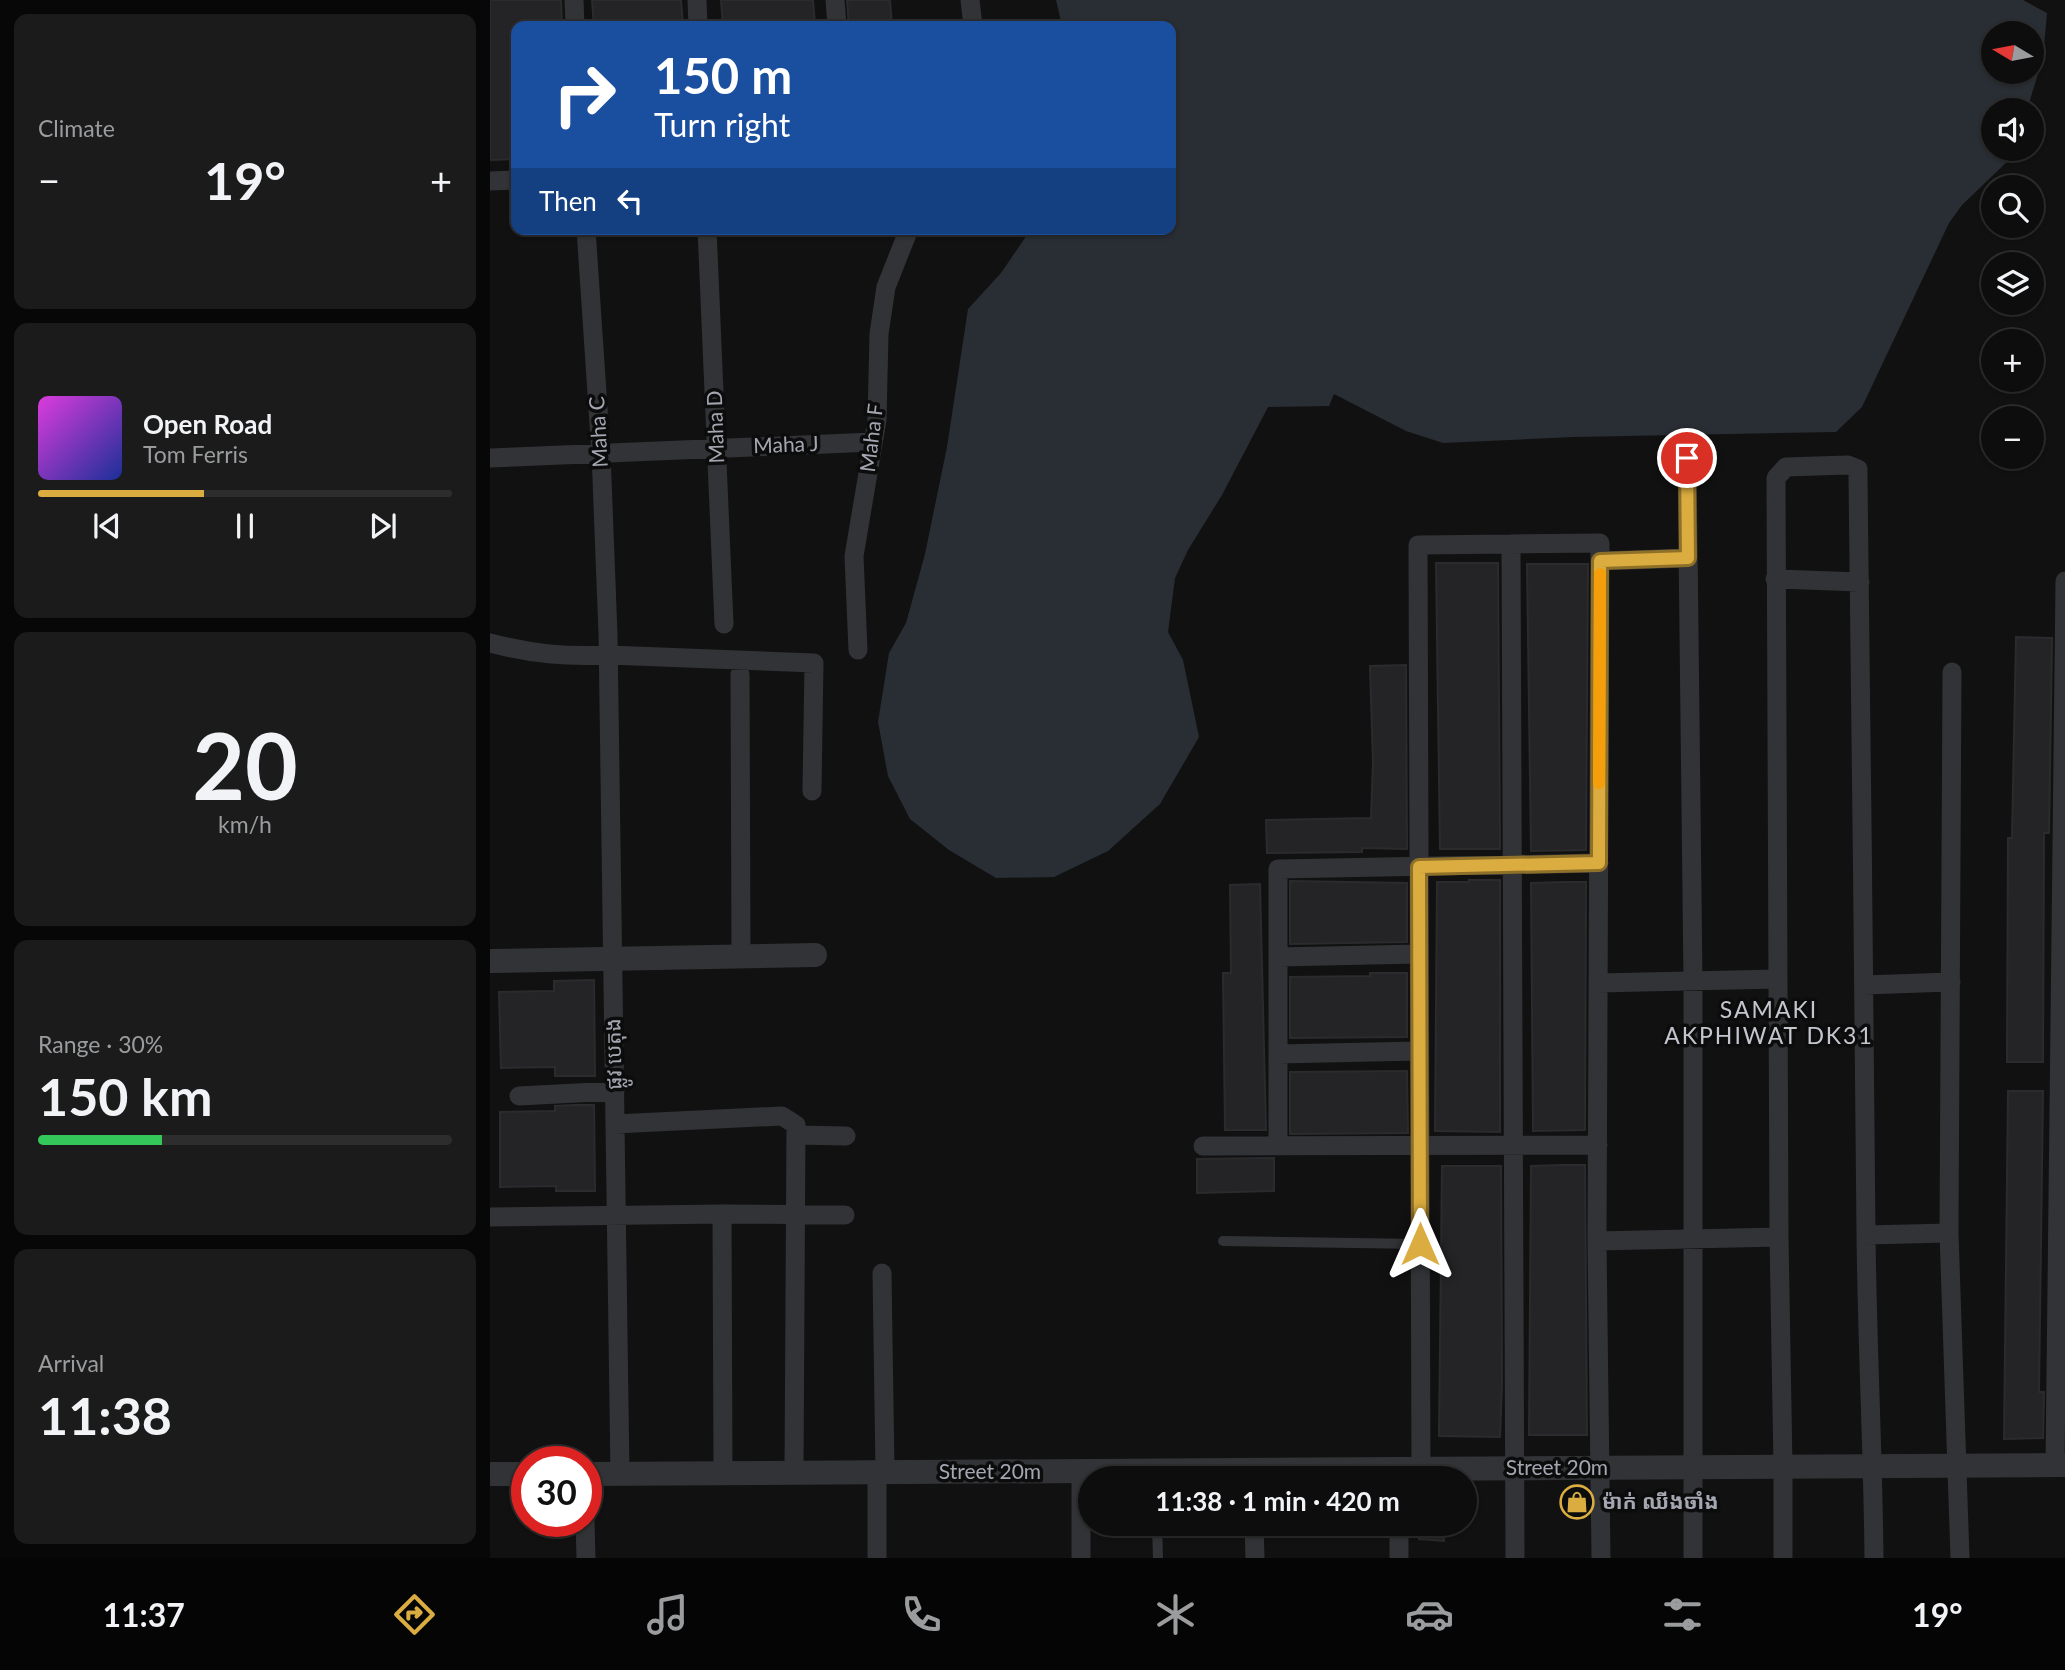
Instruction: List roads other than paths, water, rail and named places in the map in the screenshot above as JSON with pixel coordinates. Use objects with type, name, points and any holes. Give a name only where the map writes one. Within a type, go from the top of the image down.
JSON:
[{"type":"street","points":[[574,0],[576,21]]},
{"type":"street","points":[[697,0],[698,21]]},
{"type":"street","points":[[835,0],[836,21]]},
{"type":"street","points":[[971,0],[973,21]]},
{"type":"street","points":[[490,181],[511,180]]},
{"type":"street","name":"Maha C","points":[[586,235],[601,453],[608,634]]},
{"type":"street","name":"Maha D","points":[[707,235],[724,624]]},
{"type":"street","name":"Maha F","points":[[858,650],[854,556],[877,420],[879,334],[886,287],[907,235]]},
{"type":"street","name":"Maha J","points":[[490,458],[873,442]]},
{"type":"street","points":[[1687,458],[1693,981],[1693,1558]]},
{"type":"street","points":[[1783,1558],[1776,478],[1786,467],[1848,466],[1858,469],[1866,1235],[1874,1558]]},
{"type":"street","points":[[1405,1466],[1420,1244],[1418,545],[1600,543],[1597,1241],[1601,1558]]},
{"type":"street","points":[[1511,544],[1514,1558]]},
{"type":"street","points":[[1600,561],[1688,558]]},
{"type":"street","points":[[1775,579],[1860,582]]},
{"type":"street","points":[[2060,1465],[2065,581]]},
{"type":"street","name":"ផ្លូវ បេតុង","points":[[608,634],[620,1474]]},
{"type":"street","points":[[490,643],[525,652],[576,656],[814,663],[812,791]]},
{"type":"street","points":[[1952,672],[1949,1233],[1960,1558]]},
{"type":"street","points":[[740,674],[741,956]]},
{"type":"street","points":[[1278,1145],[1278,869],[1599,863]]},
{"type":"street","points":[[1278,957],[1419,954]]},
{"type":"street","points":[[490,961],[815,955]]},
{"type":"street","points":[[1598,983],[1778,979]]},
{"type":"street","points":[[1864,985],[1951,982]]},
{"type":"street","points":[[1278,1054],[1419,1051]]},
{"type":"street","points":[[519,1096],[615,1091]]},
{"type":"street","points":[[615,1124],[782,1116],[796,1125],[793,1473]]},
{"type":"street","points":[[797,1135],[846,1136]]},
{"type":"street","points":[[1203,1146],[1598,1145]]},
{"type":"street","points":[[722,1214],[723,1473]]},
{"type":"street","points":[[490,1217],[845,1215]]},
{"type":"street","points":[[1866,1235],[1949,1233]]},
{"type":"street","points":[[1597,1241],[1779,1237]]},
{"type":"street","points":[[877,1558],[881,1472],[882,1273]]},
{"type":"street","name":"Street 20m","points":[[1477,1469],[2060,1465]]},
{"type":"street","name":"Street 20m","points":[[602,1474],[1078,1471]]},
{"type":"street","points":[[490,1474],[511,1474]]},
{"type":"street","points":[[1081,1536],[1081,1558]]},
{"type":"street","points":[[1254,1536],[1255,1558]]},
{"type":"street","points":[[1399,1536],[1399,1558]]},
{"type":"street","points":[[585,1537],[586,1558]]},
{"type":"lane","points":[[1223,1241],[1420,1244]]},
{"type":"lane","points":[[1157,1536],[1158,1558]]},
{"type":"place","name":"ម៉ាក់ ឈីងចាំង","points":[[1577,1502]]},
{"type":"district","name":"SAMAKI AKPHIWAT DK31","points":[[1769,1023]]}]
